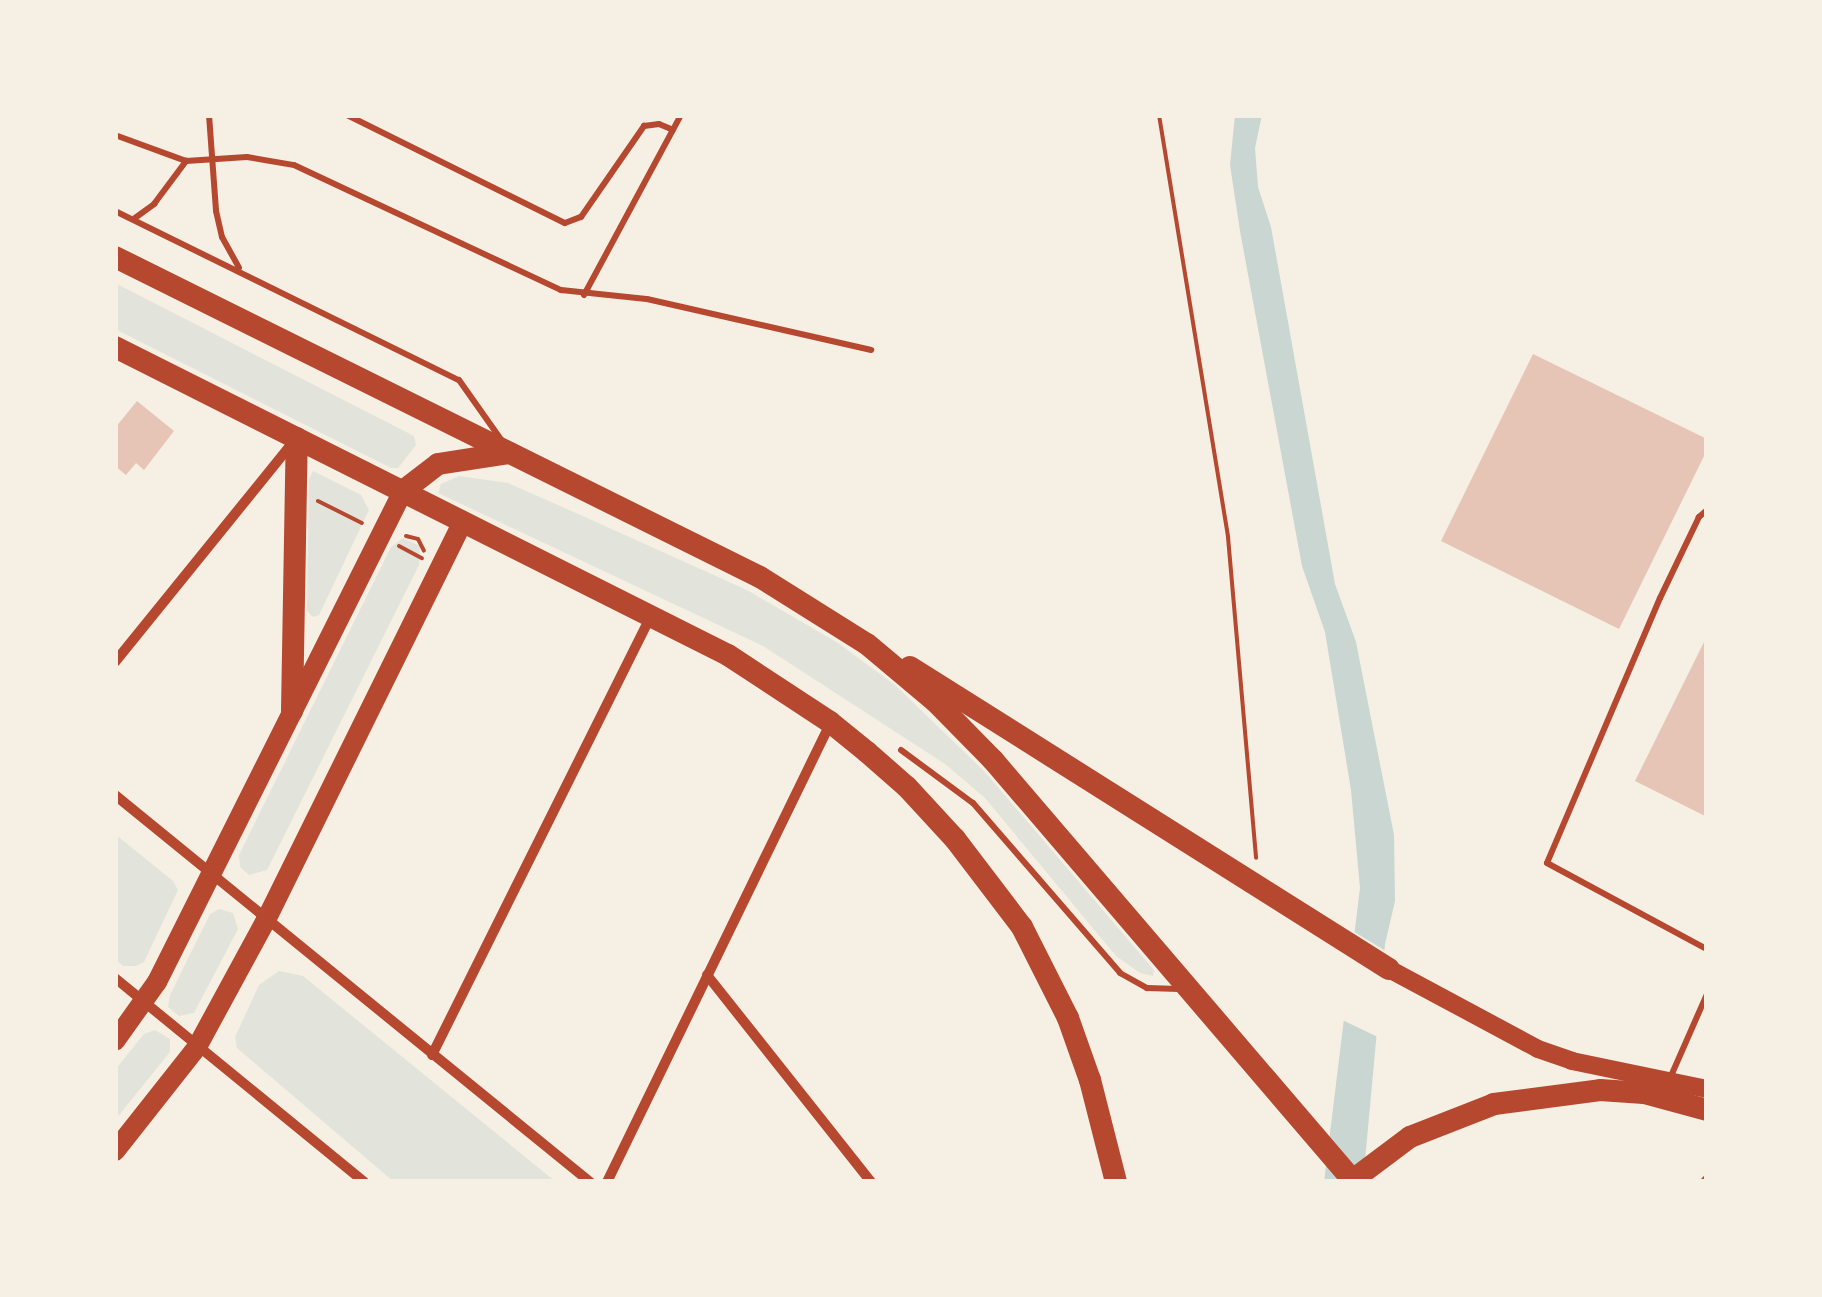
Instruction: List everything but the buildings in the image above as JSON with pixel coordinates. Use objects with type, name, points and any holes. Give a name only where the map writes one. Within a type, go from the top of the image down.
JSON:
[{"type":"highway","points":[[115,258],[786,590],[867,644],[948,686],[1389,969]]},
{"type":"highway","points":[[115,347],[728,655],[830,722],[920,800],[991,882],[1022,927],[1068,1018],[1094,1096],[1116,1182]]},
{"type":"highway","points":[[292,711],[297,438]]},
{"type":"highway","points":[[403,491],[438,464],[509,453]]},
{"type":"highway","points":[[867,644],[934,701],[993,760],[1352,1182],[1410,1137],[1494,1104],[1600,1090],[1644,1093],[1707,1110]]},
{"type":"main road","points":[[115,1041],[146,1003],[292,711],[385,540],[403,491]]},
{"type":"main road","points":[[115,1151],[197,1048],[265,922],[463,521]]},
{"type":"main road","points":[[1389,969],[1538,1049],[1707,1088]]},
{"type":"street","points":[[115,662],[297,438]]},
{"type":"street","points":[[432,1055],[651,616]]},
{"type":"street","points":[[607,1182],[830,722]]},
{"type":"street","points":[[115,795],[265,922],[590,1182]]},
{"type":"street","points":[[707,975],[871,1182]]},
{"type":"street","points":[[115,978],[364,1182]]},
{"type":"lane","points":[[346,115],[565,222],[580,217],[644,126],[672,130]]},
{"type":"lane","points":[[584,294],[681,115]]},
{"type":"lane","points":[[212,116],[218,225],[240,271]]},
{"type":"lane","points":[[115,136],[186,161],[258,158],[294,165],[537,280],[584,294],[647,299],[871,350]]},
{"type":"lane","points":[[135,218],[154,204],[186,161]]},
{"type":"lane","points":[[115,211],[459,380],[509,453]]},
{"type":"lane","points":[[1707,510],[1699,517],[1660,598],[1547,863],[1707,949]]},
{"type":"lane","points":[[901,750],[973,804],[1130,981],[1147,988],[1190,988]]},
{"type":"lane","points":[[1669,1082],[1707,994]]},
{"type":"path","points":[[1159,115],[1228,537],[1258,887]]},
{"type":"path","points":[[296,502],[322,502],[360,519],[366,530],[422,562],[422,545],[414,537],[385,540]]},
{"type":"shaded area","points":[[1235,115],[1262,115],[1255,148],[1258,187],[1271,227],[1335,584],[1356,642],[1394,835],[1395,901],[1385,944],[1363,1182],[1324,1182],[1360,888],[1351,790],[1325,632],[1302,566],[1240,231],[1230,165]]},
{"type":"shaded area","points":[[115,283],[414,436],[416,445],[398,468],[391,468],[115,329]]},
{"type":"shaded area","points":[[313,471],[361,495],[369,510],[319,615],[313,617],[307,611],[309,479]]},
{"type":"shaded area","points":[[459,476],[508,483],[747,590],[838,643],[895,685],[985,772],[1154,970],[1153,976],[1140,973],[1116,956],[985,798],[945,764],[763,646],[438,493],[441,484]]},
{"type":"shaded area","points":[[403,538],[420,546],[419,565],[267,870],[249,875],[240,867],[239,855],[391,547]]},
{"type":"shaded area","points":[[115,834],[173,881],[178,890],[144,962],[136,966],[123,966],[115,959]]},
{"type":"shaded area","points":[[219,909],[233,913],[238,929],[194,1013],[179,1016],[168,1007],[170,995],[210,914]]},
{"type":"shaded area","points":[[279,971],[303,976],[556,1182],[394,1182],[237,1048],[235,1037],[259,985]]},
{"type":"shaded area","points":[[155,1030],[170,1039],[170,1052],[115,1120],[115,1070],[144,1034]]},
{"type":"pier","points":[[1348,928],[1389,953],[1382,1039],[1336,1017]]}]
